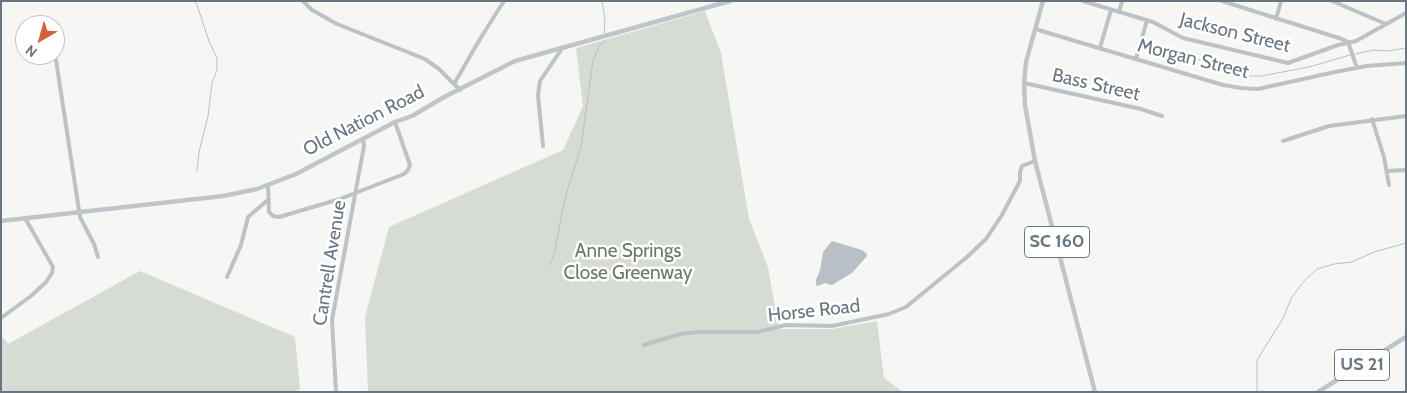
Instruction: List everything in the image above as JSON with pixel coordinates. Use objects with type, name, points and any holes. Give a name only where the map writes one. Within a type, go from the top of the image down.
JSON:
[{"type":"main road","name":"Old Nation Road","points":[[1,221],[223,196],[268,186],[296,174],[395,122],[412,116],[446,96],[515,62],[730,1]]},
{"type":"main road","name":"SC 160","points":[[1043,1],[1026,62],[1024,91],[1028,125],[1035,161],[1096,392]]},
{"type":"main road","name":"US 21","points":[[1318,392],[1406,337]]},
{"type":"street","points":[[303,1],[312,10],[338,24],[425,59],[439,69],[460,90]]},
{"type":"street","points":[[454,84],[504,1]]},
{"type":"street","name":"Jackson Street","points":[[1083,1],[1147,20],[1183,38],[1288,63],[1356,40],[1406,13]]},
{"type":"street","points":[[1119,12],[1122,1]]},
{"type":"street","points":[[1222,1],[1342,39],[1348,43],[1358,68]]},
{"type":"street","points":[[1276,19],[1281,1]]},
{"type":"street","points":[[1332,1],[1386,24]]},
{"type":"street","points":[[1100,48],[1111,10]]},
{"type":"street","points":[[1136,58],[1147,20]]},
{"type":"street","name":"Morgan Street","points":[[1035,29],[1223,85],[1241,88],[1258,89],[1358,68],[1406,63]]},
{"type":"street","points":[[543,146],[538,96],[540,82],[563,47]]},
{"type":"street","points":[[57,65],[81,222],[94,244],[98,257]]},
{"type":"street","name":"Bass Street","points":[[1024,83],[1162,116]]},
{"type":"street","points":[[1282,141],[1329,126],[1406,116]]},
{"type":"street","points":[[1372,119],[1387,171],[1389,185]]},
{"type":"street","points":[[268,186],[268,209],[270,214],[279,217],[326,204],[404,174],[410,165],[395,122]]},
{"type":"street","name":"Cantrell Avenue","points":[[336,392],[332,320],[364,146],[363,139]]},
{"type":"street","name":"Horse Road","points":[[644,344],[680,334],[699,332],[757,332],[786,325],[832,326],[889,314],[906,307],[986,239],[1002,215],[1020,181],[1022,166],[1035,161]]},
{"type":"street","points":[[1387,171],[1406,170]]},
{"type":"street","points":[[227,277],[241,245],[248,217],[269,199]]},
{"type":"street","points":[[1,318],[46,282],[52,273],[52,267],[25,218]]},
{"type":"green space","name":"Anne Springs Close Greenway","points":[[705,11],[721,53],[749,219],[768,267],[779,329],[832,329],[877,321],[884,378],[903,392],[368,392],[365,317],[389,227],[563,150],[583,106],[576,48]]},
{"type":"green space","points":[[140,271],[295,337],[300,389],[294,392],[1,392],[1,335],[8,344]]},
{"type":"shaded area","points":[[832,241],[862,250],[867,256],[852,273],[832,285],[825,283],[818,286],[816,285],[816,280],[823,252]]},
{"type":"waterway","points":[[194,1],[217,58],[217,70],[212,83],[208,116],[199,152],[197,171]]},
{"type":"waterway","points":[[602,1],[605,20],[604,33]]},
{"type":"waterway","points":[[550,265],[555,251],[568,188],[581,147],[593,60],[600,45],[605,41]]},
{"type":"waterway","points":[[1355,54],[1374,50],[1388,51],[1406,48]]},
{"type":"waterway","points":[[1197,59],[1230,72],[1261,76],[1309,67],[1350,55]]},
{"type":"waterway","points":[[1257,392],[1257,360],[1282,320],[1292,297],[1304,281],[1317,269],[1334,264],[1352,262],[1374,252],[1406,243]]}]
